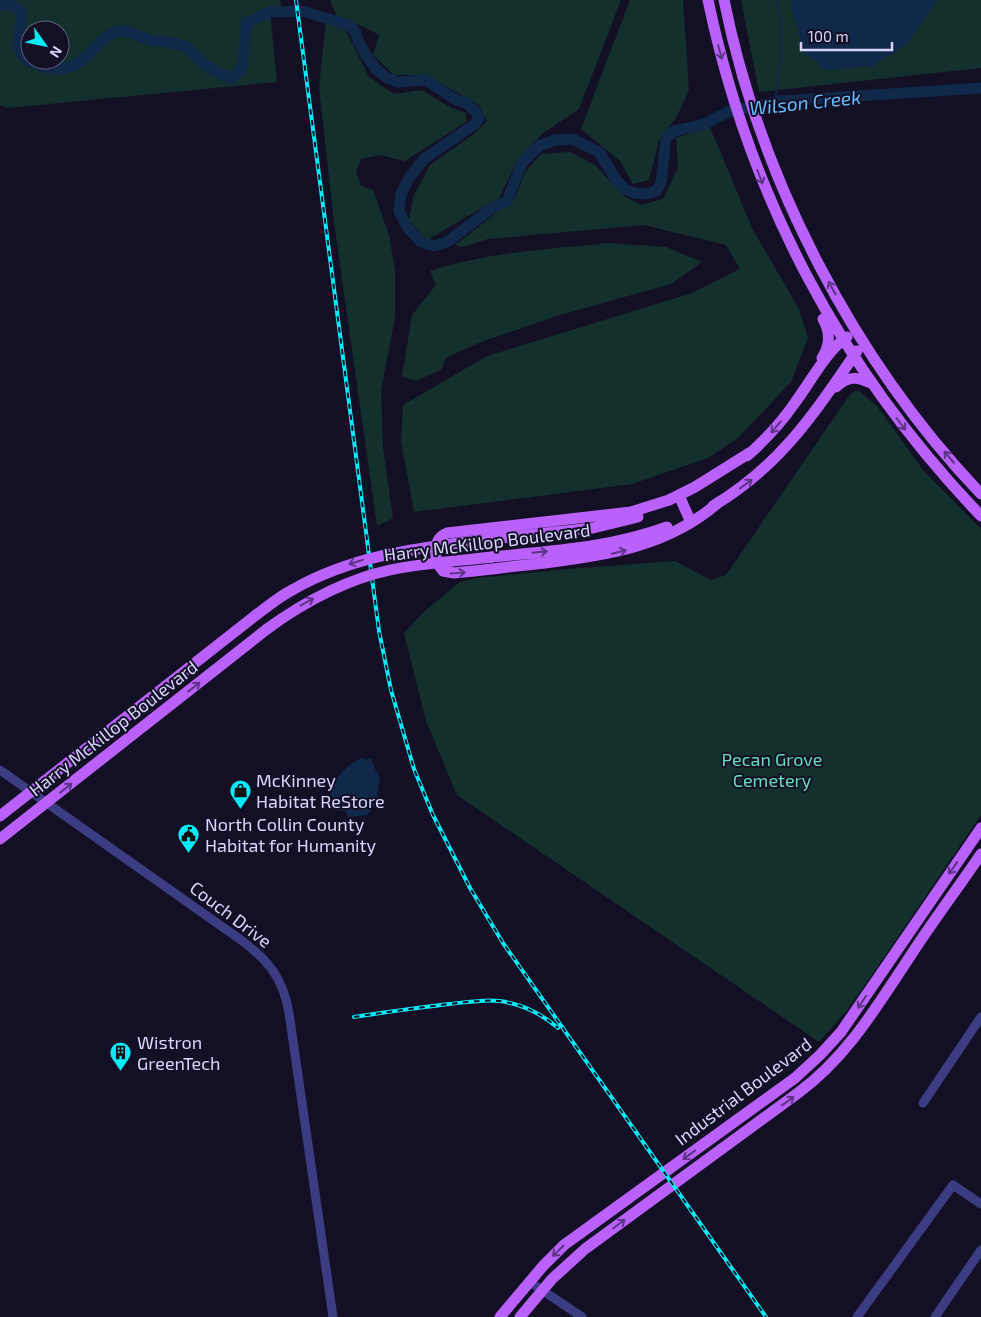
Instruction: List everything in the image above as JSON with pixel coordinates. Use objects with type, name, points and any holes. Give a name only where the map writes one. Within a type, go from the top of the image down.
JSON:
[{"type":"main road","points":[[708,0],[728,81],[744,131],[766,191],[794,254],[842,340],[873,384],[936,468],[981,516]]},
{"type":"main road","points":[[724,0],[742,76],[759,126],[778,178],[814,255],[864,342],[908,407],[981,494]]},
{"type":"main road","points":[[794,254],[800,274],[827,327],[829,335],[826,352],[805,388]]},
{"type":"main road","name":"Harry McKillop Boulevard","points":[[0,816],[256,615],[293,589],[314,578],[352,564],[412,549],[605,526],[644,516],[706,487],[751,452],[777,426],[830,353],[842,340],[857,330]]},
{"type":"main road","name":"Harry McKillop Boulevard","points":[[0,839],[267,629],[302,605],[354,580],[398,569],[601,545],[652,533],[689,518],[720,502],[752,480],[780,454],[803,428],[864,342]]},
{"type":"main road","points":[[828,393],[843,380],[848,379],[858,378],[873,384]]},
{"type":"main road","points":[[720,502],[704,515],[677,530],[642,545],[608,554],[454,573],[443,571],[438,563],[436,546],[443,534],[631,512],[669,500],[695,488],[751,452]]},
{"type":"main road","points":[[681,500],[689,518]]},
{"type":"main road","name":"Industrial Boulevard","points":[[500,1317],[543,1266],[564,1246],[802,1072],[828,1047],[848,1022],[981,828]]},
{"type":"main road","points":[[965,851],[979,857]]},
{"type":"main road","name":"Industrial Boulevard","points":[[520,1317],[560,1271],[585,1249],[809,1085],[839,1057],[862,1028],[933,921],[979,857]]},
{"type":"main road","points":[[922,913],[933,921]]},
{"type":"main road","points":[[911,929],[923,937]]},
{"type":"main road","points":[[706,1161],[706,1149],[730,1131],[737,1119],[749,1129]]},
{"type":"street","name":"Couch Drive","points":[[0,770],[250,946],[278,976],[285,994],[289,1013],[333,1317]]},
{"type":"street","points":[[923,1103],[981,1017]]},
{"type":"street","points":[[857,1317],[952,1185],[981,1204]]},
{"type":"street","points":[[934,1317],[981,1250]]},
{"type":"street","points":[[530,1282],[582,1317]]},
{"type":"green space","points":[[0,0],[280,0],[282,10],[270,11],[277,82],[8,108],[0,105]]},
{"type":"green space","points":[[330,0],[621,0],[579,109],[542,134],[517,161],[499,198],[427,240],[409,220],[413,197],[430,165],[475,133],[487,121],[479,105],[426,75],[394,75],[373,55],[379,35],[336,15]]},
{"type":"green space","points":[[630,0],[683,0],[689,90],[676,118],[659,140],[649,180],[633,184],[620,161],[581,129]]},
{"type":"green space","points":[[741,0],[981,0],[981,68],[759,92]]},
{"type":"green space","points":[[326,22],[346,31],[369,77],[394,94],[422,90],[450,107],[466,113],[466,122],[405,161],[380,155],[361,159],[356,171],[361,186],[373,190],[389,235],[395,271],[395,318],[381,390],[383,448],[393,518],[377,526],[334,222],[319,87]]},
{"type":"green space","points":[[710,127],[753,230],[799,309],[808,338],[791,382],[738,438],[708,458],[632,484],[414,512],[401,442],[403,405],[487,356],[692,293],[740,269],[726,245],[644,225],[488,239],[462,247],[455,245],[515,198],[525,172],[541,154],[570,152],[595,165],[624,196],[641,205],[663,199],[678,167],[676,138]]},
{"type":"green space","points":[[609,243],[666,247],[702,262],[671,284],[560,315],[478,343],[446,358],[441,370],[416,381],[402,376],[412,315],[436,285],[430,271],[496,255]]},
{"type":"green space","name":"Pecan Grove Cemetery","points":[[854,391],[859,391],[877,406],[923,470],[981,529],[981,815],[848,1009],[819,1042],[457,795],[426,721],[404,633],[426,610],[460,582],[477,578],[675,561],[711,580],[726,575]]},
{"type":"water","points":[[792,0],[937,0],[908,43],[873,66],[822,70],[817,62],[804,54],[791,6]]},
{"type":"water","points":[[362,758],[366,760],[371,758],[380,777],[376,804],[367,815],[349,817],[345,811],[338,810],[333,806],[331,801],[332,789],[342,772]]},
{"type":"waterway","points":[[775,102],[781,51],[780,18],[776,0]]},
{"type":"waterway","name":"Wilson Creek","points":[[0,5],[10,4],[21,11],[22,21],[18,47],[24,58],[41,66],[57,69],[71,67],[81,61],[105,38],[113,33],[122,31],[130,32],[149,40],[182,45],[204,64],[231,78],[239,73],[242,67],[247,22],[271,12],[302,11],[350,26],[356,33],[366,55],[376,69],[387,78],[398,82],[426,80],[456,100],[466,103],[476,112],[479,118],[475,124],[424,159],[409,178],[401,194],[399,211],[407,227],[421,242],[434,246],[447,242],[492,208],[507,201],[522,163],[539,146],[555,140],[573,139],[599,152],[617,181],[625,189],[634,193],[646,194],[656,191],[661,183],[666,138],[674,131],[702,125],[730,111],[780,101],[981,88]]},
{"type":"railway","points":[[296,0],[379,631],[391,690],[414,769],[433,815],[470,888],[503,943],[766,1317]]},
{"type":"railway","points":[[354,1017],[449,1004],[495,1001],[510,1003],[529,1010],[558,1028]]},
{"type":"place","name":"McKinney Habitat ReStore","points":[[240,809]]},
{"type":"place","name":"North Collin County Habitat for Humanity","points":[[189,853]]},
{"type":"place","name":"Wistron GreenTech","points":[[121,1071]]}]
